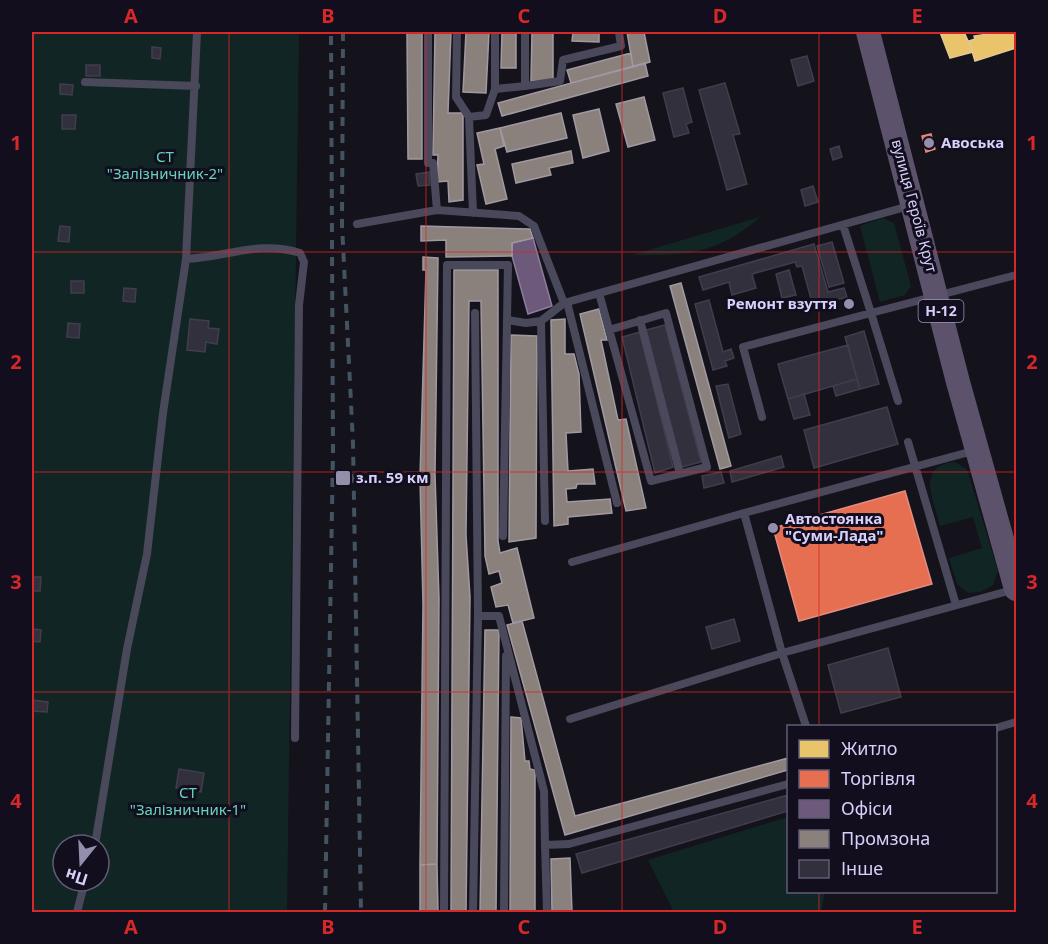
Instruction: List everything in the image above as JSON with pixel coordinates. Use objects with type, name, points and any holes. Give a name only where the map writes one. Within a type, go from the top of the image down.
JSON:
[{"type":"main road","name":"вулиця Героїв Крут","points":[[868,32],[977,450],[1013,562],[1016,589]]},
{"type":"lane","points":[[97,833],[128,649],[147,554],[163,413],[186,259],[197,32]]},
{"type":"lane","points":[[428,32],[428,163],[433,163],[437,210]]},
{"type":"lane","points":[[457,32],[456,98],[469,117],[473,213]]},
{"type":"lane","points":[[469,117],[486,115],[495,89],[495,32]]},
{"type":"lane","points":[[525,32],[525,86]]},
{"type":"lane","points":[[495,89],[560,81],[563,60],[621,46],[619,32]]},
{"type":"lane","points":[[85,82],[196,86]]},
{"type":"lane","points":[[507,320],[526,323],[541,321],[566,303],[913,205]]},
{"type":"lane","points":[[357,224],[437,210],[519,216],[534,226],[566,303],[617,503]]},
{"type":"lane","points":[[843,225],[898,401]]},
{"type":"lane","points":[[186,259],[216,257],[261,246],[285,248],[300,253],[304,262],[299,305],[295,738]]},
{"type":"lane","points":[[444,912],[447,265],[508,265],[503,536]]},
{"type":"lane","points":[[762,417],[743,347],[937,294],[1017,275]]},
{"type":"lane","points":[[599,293],[609,330],[651,481],[706,467],[666,312],[609,330]]},
{"type":"lane","points":[[473,912],[478,616],[475,313]]},
{"type":"lane","points":[[640,320],[680,474]]},
{"type":"lane","points":[[541,321],[545,521]]},
{"type":"lane","points":[[908,442],[956,605]]},
{"type":"lane","points":[[572,562],[977,450]]},
{"type":"lane","points":[[744,513],[782,653],[806,725]]},
{"type":"lane","points":[[570,719],[782,653],[1016,589]]},
{"type":"lane","points":[[478,616],[499,616],[544,791],[547,912]]},
{"type":"lane","points":[[504,912],[502,848],[507,645]]},
{"type":"lane","points":[[997,728],[1017,722]]},
{"type":"lane","points":[[545,845],[569,844],[787,785]]},
{"type":"lane","points":[[77,912],[82,893]]},
{"type":"green space","name":"СТ \"Залізничник-2\"","points":[[32,32],[299,32],[287,912],[32,912]]},
{"type":"green space","points":[[760,217],[730,239],[715,246],[669,255],[632,255]]},
{"type":"green space","points":[[883,218],[894,223],[911,286],[905,295],[880,302],[860,226]]},
{"type":"green space","points":[[955,462],[967,469],[998,571],[993,585],[981,592],[968,593],[957,584],[949,558],[982,548],[973,517],[940,526],[930,486],[935,470]]},
{"type":"green space","points":[[787,817],[787,893],[825,893],[821,912],[674,912],[648,860]]},
{"type":"building: Житло","points":[[940,32],[964,32],[973,52],[950,58]]},
{"type":"building: Житло","points":[[1016,32],[1016,48],[975,61],[969,41],[975,39],[974,36]]},
{"type":"building: Торгівля","name":"Авоська","points":[[931,134],[935,149],[926,152],[922,136]]},
{"type":"building: Торгівля","points":[[905,491],[932,584],[799,621],[773,528]]},
{"type":"building: Офіси","points":[[533,238],[552,306],[528,314],[512,256],[512,243]]},
{"type":"building: Промзона","points":[[407,32],[422,32],[422,159],[408,159]]},
{"type":"building: Промзона","points":[[435,32],[451,32],[448,113],[463,113],[463,200],[449,202],[448,181],[437,182],[438,155],[433,155]]},
{"type":"building: Промзона","points":[[466,32],[489,32],[486,93],[463,92]]},
{"type":"building: Промзона","points":[[502,32],[516,32],[516,68],[501,68]]},
{"type":"building: Промзона","points":[[532,32],[553,32],[553,80],[531,81]]},
{"type":"building: Промзона","points":[[573,32],[599,32],[599,42],[572,41]]},
{"type":"building: Промзона","points":[[627,32],[644,32],[650,62],[633,67]]},
{"type":"building: Промзона","points":[[631,53],[633,67],[571,83],[567,70]]},
{"type":"building: Промзона","points":[[645,63],[648,76],[502,116],[498,103]]},
{"type":"building: Промзона","points":[[644,97],[655,140],[628,147],[616,104]]},
{"type":"building: Промзона","points":[[599,109],[609,151],[583,158],[573,115]]},
{"type":"building: Промзона","points":[[561,113],[567,138],[507,152],[500,128]]},
{"type":"building: Промзона","points":[[500,128],[504,146],[495,149],[507,199],[486,204],[477,165],[484,164],[477,133]]},
{"type":"building: Промзона","points":[[571,151],[573,163],[549,168],[551,175],[516,183],[512,164]]},
{"type":"building: Промзона","points":[[421,226],[530,229],[533,238],[512,243],[512,256],[446,257],[446,240],[421,241]]},
{"type":"building: Промзона","points":[[423,257],[438,258],[435,474],[439,599],[437,864],[420,865],[423,604],[420,478],[426,270],[423,270]]},
{"type":"building: Промзона","points":[[454,270],[498,270],[498,541],[500,553],[517,548],[534,618],[513,623],[508,605],[496,607],[491,587],[502,583],[499,571],[489,574],[485,556],[481,301],[469,301],[466,535],[470,597],[466,912],[451,912]]},
{"type":"building: Промзона","points":[[681,283],[731,466],[720,469],[670,286]]},
{"type":"building: Промзона","points":[[599,309],[607,340],[601,340],[618,420],[626,419],[646,508],[626,511],[580,314]]},
{"type":"building: Промзона","points":[[565,319],[565,354],[574,354],[579,374],[581,432],[566,433],[568,471],[593,469],[595,484],[577,484],[576,488],[566,489],[567,502],[610,499],[612,513],[568,517],[568,524],[554,526],[551,320]]},
{"type":"building: Промзона","points":[[511,335],[537,336],[536,538],[509,542]]},
{"type":"building: Промзона","points":[[522,621],[575,816],[787,758],[787,770],[565,835],[507,625]]},
{"type":"building: Промзона","points":[[485,630],[499,630],[496,912],[480,912]]},
{"type":"building: Промзона","points":[[511,717],[521,718],[525,761],[529,761],[530,769],[535,770],[535,912],[510,912]]},
{"type":"building: Промзона","points":[[570,858],[572,912],[552,912],[551,859]]},
{"type":"building: Промзона","points":[[437,864],[438,912],[420,912],[420,865]]},
{"type":"building: Інше","points":[[152,47],[161,48],[160,59],[152,58]]},
{"type":"building: Інше","points":[[807,56],[814,81],[798,86],[791,60]]},
{"type":"building: Інше","points":[[86,65],[100,65],[100,76],[86,76]]},
{"type":"building: Інше","points":[[725,83],[740,134],[733,135],[747,184],[727,190],[699,90]]},
{"type":"building: Інше","points":[[60,84],[73,85],[72,95],[60,94]]},
{"type":"building: Інше","points":[[683,88],[692,122],[686,124],[689,133],[674,137],[663,93]]},
{"type":"building: Інше","points":[[62,115],[76,115],[75,129],[62,129]]},
{"type":"building: Інше","points":[[839,146],[842,157],[833,160],[830,149]]},
{"type":"building: Інше","points":[[429,172],[430,185],[418,186],[416,174]]},
{"type":"building: Інше","points":[[813,186],[818,202],[805,206],[801,190]]},
{"type":"building: Інше","points":[[60,226],[70,227],[69,242],[58,241]]},
{"type":"building: Інше","points":[[832,242],[844,283],[829,287],[817,246]]},
{"type":"building: Інше","points":[[814,244],[828,292],[844,288],[847,297],[813,306],[802,266],[797,267],[795,262],[752,274],[756,288],[732,295],[729,282],[703,290],[699,277]]},
{"type":"building: Інше","points":[[789,270],[796,295],[782,298],[776,274]]},
{"type":"building: Інше","points":[[71,281],[84,281],[84,293],[71,293]]},
{"type":"building: Інше","points":[[124,288],[136,289],[135,302],[123,301]]},
{"type":"building: Інше","points":[[709,300],[723,352],[731,349],[734,358],[725,361],[727,366],[713,370],[695,304]]},
{"type":"building: Інше","points":[[190,319],[209,321],[208,328],[219,329],[217,344],[206,342],[205,352],[187,350]]},
{"type":"building: Інше","points":[[68,323],[80,324],[79,338],[67,337]]},
{"type":"building: Інше","points":[[665,325],[701,462],[682,467],[646,330]]},
{"type":"building: Інше","points":[[864,331],[879,384],[860,389],[845,337]]},
{"type":"building: Інше","points":[[640,332],[673,467],[655,473],[622,337]]},
{"type":"building: Інше","points":[[848,345],[857,379],[788,399],[778,364]]},
{"type":"building: Інше","points":[[857,379],[860,389],[836,396],[833,386]]},
{"type":"building: Інше","points":[[728,384],[741,434],[729,438],[716,386]]},
{"type":"building: Інше","points":[[804,394],[810,415],[794,419],[788,399]]},
{"type":"building: Інше","points":[[887,407],[898,444],[814,468],[804,430]]},
{"type":"building: Інше","points":[[781,456],[784,467],[732,482],[730,471]]},
{"type":"building: Інше","points":[[721,472],[724,483],[704,488],[702,476]]},
{"type":"building: Інше","points":[[32,577],[41,577],[40,591],[32,591]]},
{"type":"building: Інше","points":[[734,619],[740,641],[712,649],[706,627]]},
{"type":"building: Інше","points":[[32,629],[41,630],[40,642],[32,641]]},
{"type":"building: Інше","points":[[888,648],[901,697],[841,713],[828,665]]},
{"type":"building: Інше","points":[[32,700],[48,702],[47,712],[32,711]]},
{"type":"building: Інше","points":[[179,769],[204,773],[201,792],[176,788]]},
{"type":"building: Інше","points":[[787,795],[787,811],[582,873],[576,854]]},
{"type":"railway","points":[[325,912],[333,451],[331,32]]},
{"type":"railway","points":[[343,32],[342,225],[353,443],[361,912]]},
{"type":"place","name":"Авоська","points":[[929,143]]},
{"type":"place","name":"Ремонт взуття","points":[[849,304]]},
{"type":"place","name":"з.п. 59 км","points":[[343,478]]},
{"type":"place","name":"Автостоянка \"Суми-Лада\"","points":[[773,528]]},
{"type":"park label","name":"СТ \"Залізничник-1\"","points":[[188,802]]}]
